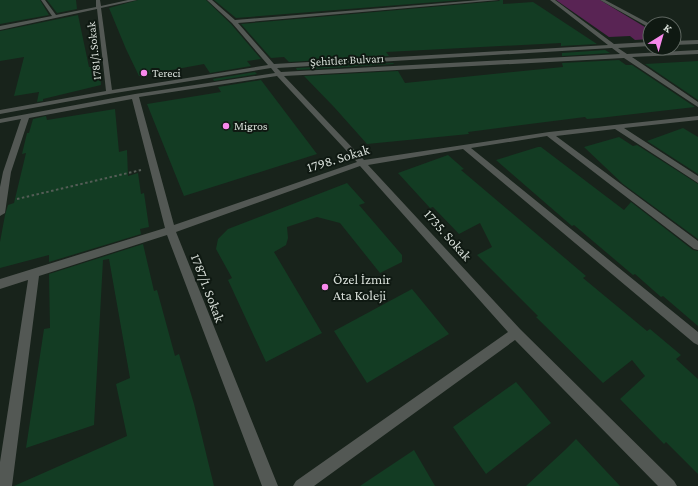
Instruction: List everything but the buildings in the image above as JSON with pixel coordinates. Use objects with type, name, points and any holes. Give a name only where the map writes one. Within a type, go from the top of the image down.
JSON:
[{"type":"street","points":[[43,0],[55,17]]},
{"type":"street","name":"1781/1.Sokak","points":[[98,0],[109,92]]},
{"type":"street","points":[[0,28],[134,0]]},
{"type":"street","name":"1735. Sokak","points":[[209,0],[234,22],[279,74],[516,333],[669,486]]},
{"type":"street","points":[[234,22],[497,0]]},
{"type":"street","points":[[552,0],[626,56],[698,105]]},
{"type":"street","points":[[602,0],[642,22]]},
{"type":"street","points":[[682,43],[698,42]]},
{"type":"street","name":"Şehitler Bulvarı","points":[[0,112],[109,92],[273,66],[642,44]]},
{"type":"street","name":"Şehitler Bulvarı","points":[[0,121],[135,96],[279,74],[698,52]]},
{"type":"street","name":"1787/1. Sokak","points":[[135,96],[170,230],[270,486]]},
{"type":"street","points":[[0,213],[7,172],[26,115]]},
{"type":"street","name":"1798. Sokak","points":[[0,284],[170,230],[362,163],[549,134],[698,118]]},
{"type":"street","points":[[615,126],[698,180]]},
{"type":"street","points":[[549,134],[698,246]]},
{"type":"street","points":[[464,146],[698,339]]},
{"type":"street","points":[[4,486],[34,273]]},
{"type":"street","points":[[301,486],[516,333]]},
{"type":"path","points":[[2,203],[153,167]]},
{"type":"shaded area","points":[[556,0],[600,0],[642,25],[642,40],[635,40],[630,36],[609,37]]},
{"type":"place","name":"Tereci","points":[[144,73]]},
{"type":"place","name":"Migros","points":[[226,126]]},
{"type":"place","name":"Özel İzmir Ata Koleji","points":[[325,287]]}]
